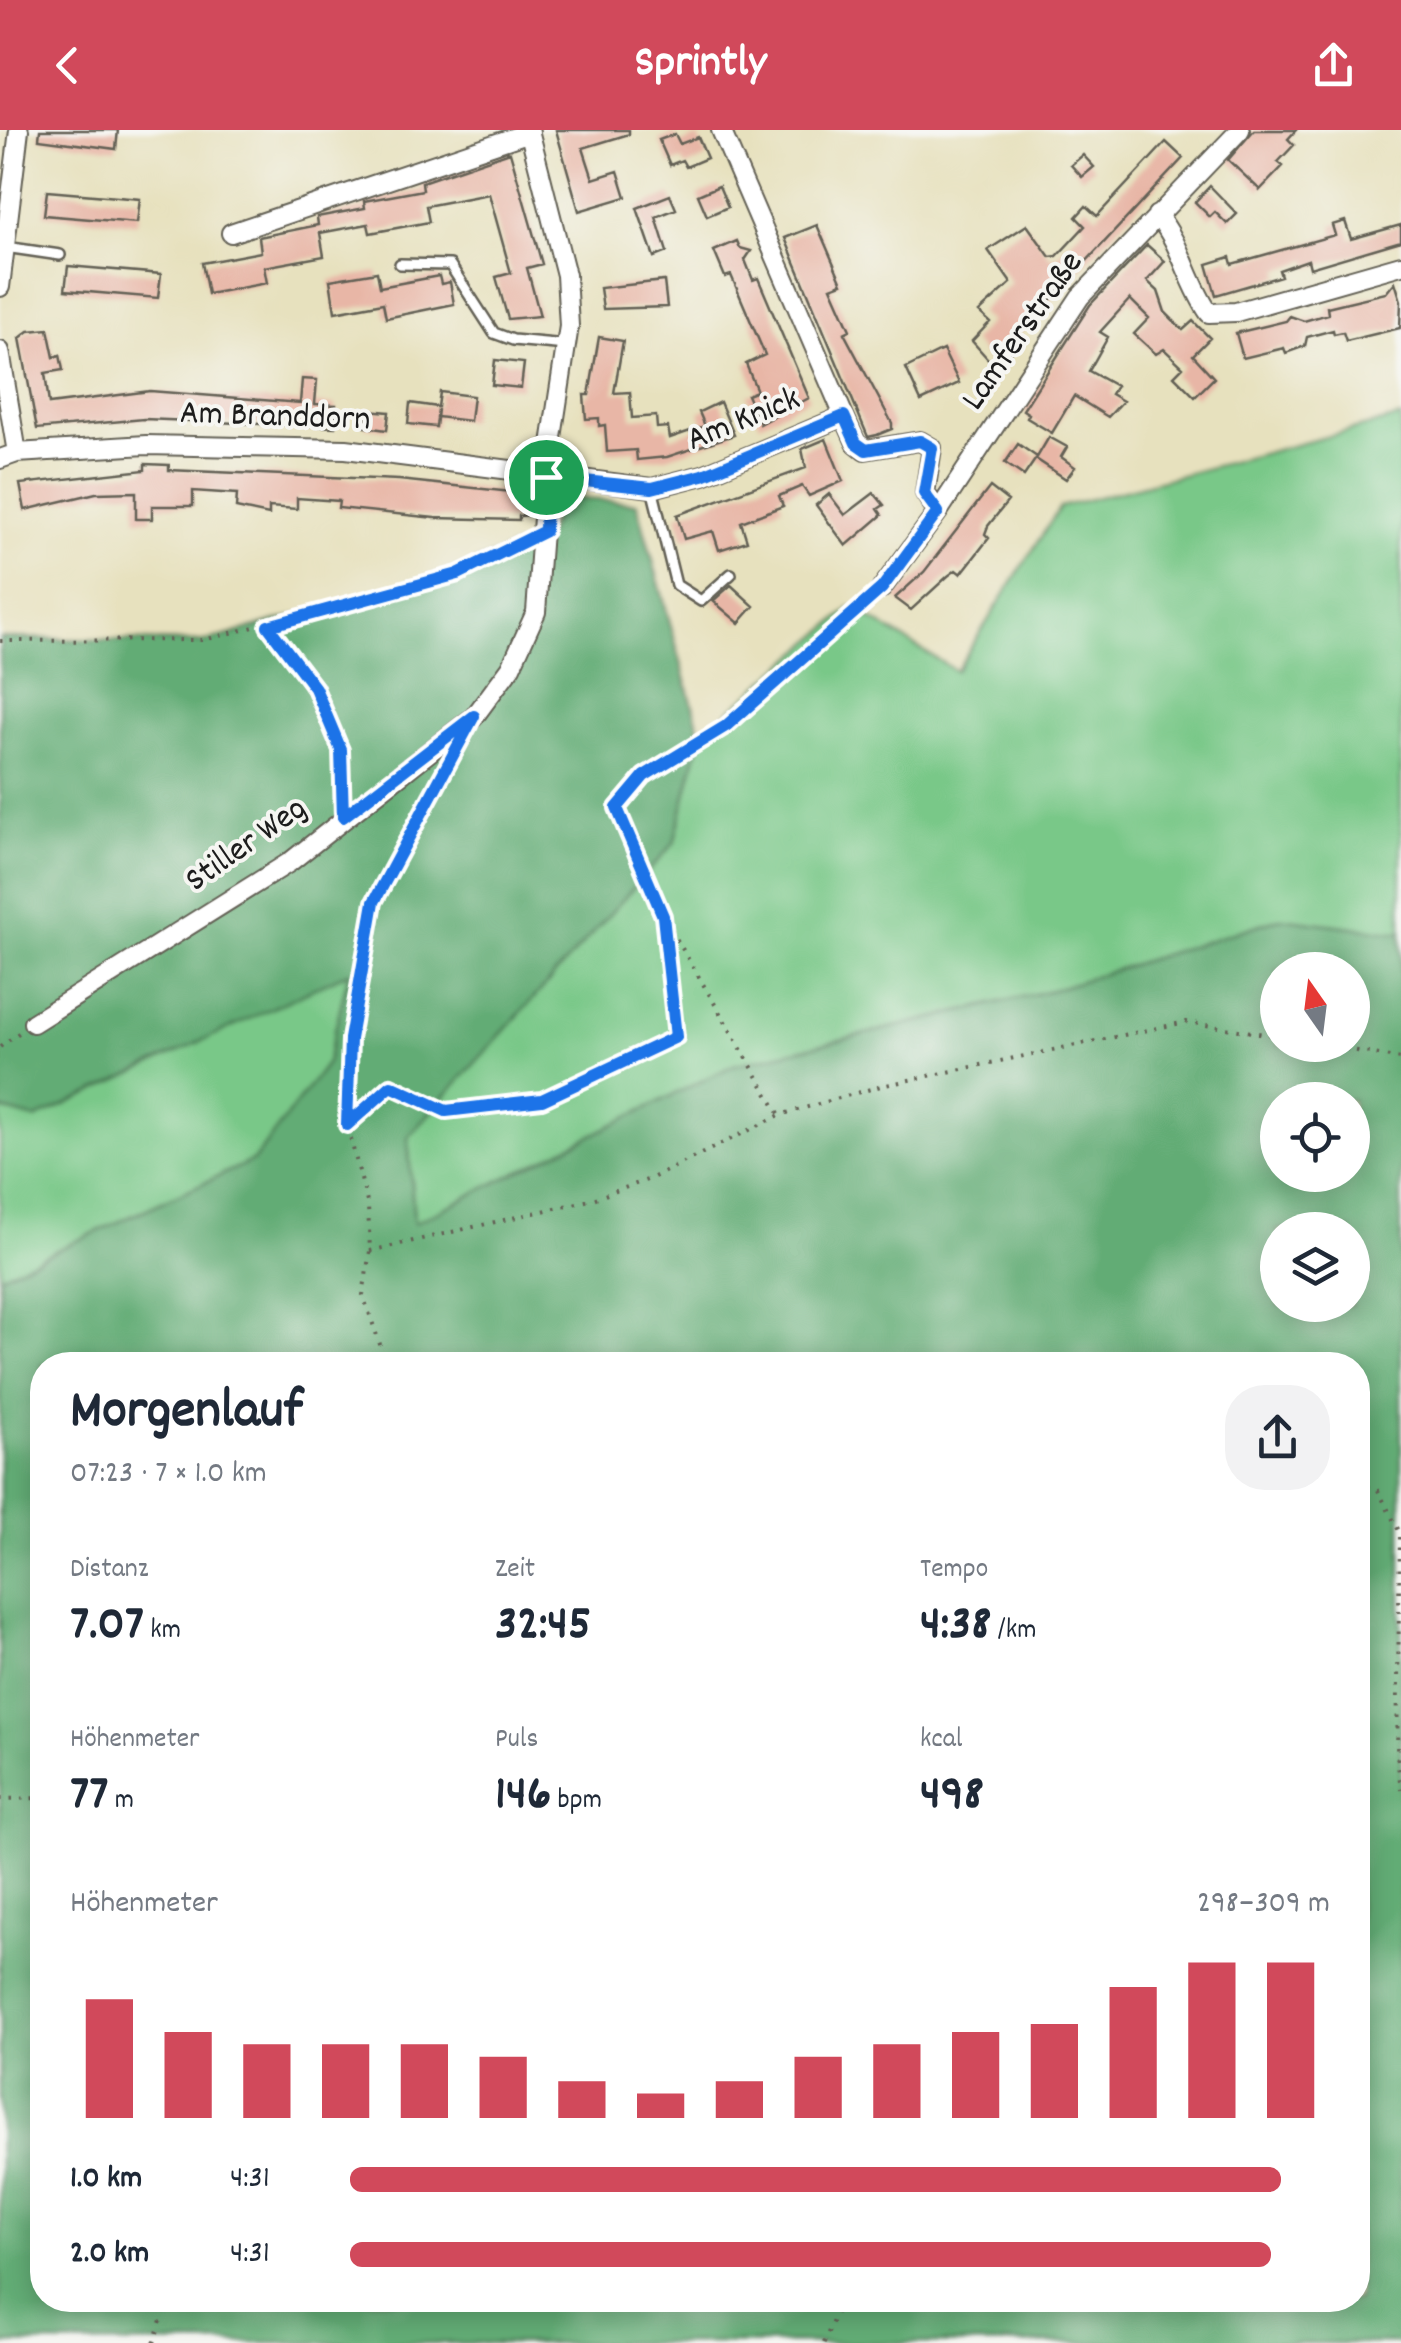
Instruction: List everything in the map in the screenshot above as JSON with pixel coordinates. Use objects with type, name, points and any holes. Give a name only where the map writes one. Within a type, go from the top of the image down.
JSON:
[{"type":"street","points":[[0,286],[19,130]]},
{"type":"street","points":[[721,130],[844,416]]},
{"type":"street","name":"Lamferstraße","points":[[882,588],[938,512],[1080,297],[1240,130]]},
{"type":"street","points":[[231,233],[529,131]]},
{"type":"street","name":"Stiller Weg","points":[[33,1022],[290,862],[474,716],[511,667],[536,612],[546,477],[566,345],[566,275],[529,131]]},
{"type":"street","points":[[1157,215],[1176,237],[1192,289],[1209,313],[1236,312],[1401,264]]},
{"type":"street","points":[[0,351],[8,456]]},
{"type":"street","name":"Am Knick","points":[[546,477],[652,488],[703,475],[844,416],[856,443],[866,450],[920,441],[932,448],[924,493],[938,512]]},
{"type":"street","name":"Am Branddorn","points":[[8,456],[146,445],[346,450],[546,477]]},
{"type":"lane","points":[[5,247],[60,255]]},
{"type":"lane","points":[[400,264],[450,265],[488,326],[502,337],[566,345]]},
{"type":"lane","points":[[652,488],[676,585],[701,600],[731,574]]},
{"type":"path","points":[[0,641],[204,640],[458,574],[545,531]]},
{"type":"path","points":[[780,1115],[663,916],[617,808],[644,776],[726,726],[882,588]]},
{"type":"path","points":[[268,626],[315,688],[341,750],[343,817]]},
{"type":"path","points":[[382,1352],[363,1296],[370,1251],[368,1206],[347,1125],[350,1039],[374,902],[455,750]]},
{"type":"path","points":[[347,1125],[391,1086],[446,1111],[542,1100],[676,1037],[663,916]]},
{"type":"path","points":[[0,1046],[33,1022]]},
{"type":"path","points":[[370,1251],[590,1200],[650,1179],[780,1115],[881,1086],[1012,1061],[1145,1027],[1186,1022],[1260,1033]]},
{"type":"path","points":[[1370,1053],[1401,1059]]},
{"type":"path","points":[[1370,1488],[1378,1490],[1400,1533],[1397,1756],[1401,1790]]},
{"type":"path","points":[[0,1799],[30,1798]]},
{"type":"path","points":[[154,2343],[163,2312]]},
{"type":"path","points":[[824,2343],[836,2312]]},
{"type":"green space","points":[[1401,417],[1401,933],[1280,918],[1052,990],[734,1065],[414,1223],[408,1137],[674,843],[701,735],[852,607],[956,671],[1060,507]]},
{"type":"green space","points":[[561,497],[637,503],[701,735],[674,843],[408,1137],[414,1223],[734,1065],[1052,990],[1280,918],[1401,933],[1401,2343],[0,2343],[0,1276],[254,1160],[327,1063],[349,972],[35,1119],[0,1109],[0,638],[204,642],[465,567],[547,534]]},
{"type":"green space","points":[[350,970],[327,1063],[254,1160],[0,1276],[0,1109],[35,1119]]},
{"type":"building","points":[[40,130],[118,130],[116,149],[39,139]]},
{"type":"building","points":[[556,130],[629,130],[629,134],[583,148],[593,179],[618,171],[626,197],[579,211]]},
{"type":"building","points":[[1254,130],[1296,130],[1288,139],[1294,145],[1278,162],[1283,166],[1260,190],[1228,160]]},
{"type":"building","points":[[675,134],[680,144],[698,137],[707,158],[686,167],[682,160],[670,165],[659,140]]},
{"type":"building","points":[[1166,142],[1183,158],[1011,342],[1016,347],[996,368],[972,341],[990,322],[979,312],[1011,283],[988,250],[1027,225],[1050,257],[1057,256],[1085,226],[1076,217],[1086,206],[1097,216]]},
{"type":"building","points":[[510,152],[542,264],[527,268],[540,316],[508,319],[496,277],[511,273],[489,194],[426,206],[429,222],[370,233],[368,224],[320,233],[324,256],[264,267],[267,283],[208,294],[202,263],[261,252],[259,237],[318,225],[317,217],[365,208],[364,201],[423,190],[422,182]]},
{"type":"building","points":[[1083,155],[1094,167],[1082,177],[1071,165]]},
{"type":"building","points":[[719,186],[728,207],[707,216],[698,195]]},
{"type":"building","points":[[1210,186],[1237,214],[1227,224],[1215,212],[1210,217],[1195,202]]},
{"type":"building","points":[[47,191],[140,199],[137,223],[44,215]]},
{"type":"building","points":[[670,195],[676,209],[656,217],[667,252],[654,257],[637,208]]},
{"type":"building","points":[[1345,221],[1351,239],[1401,225],[1401,241],[1310,268],[1308,260],[1279,270],[1281,276],[1216,295],[1207,264],[1230,257],[1232,264],[1335,235],[1332,225]]},
{"type":"building","points":[[817,225],[842,283],[831,287],[850,330],[844,333],[892,423],[892,429],[877,435],[868,437],[785,238]]},
{"type":"building","points":[[737,241],[740,248],[751,251],[745,260],[753,280],[758,278],[809,398],[760,424],[747,395],[757,391],[746,364],[765,355],[731,275],[725,277],[714,251]]},
{"type":"building","points":[[1147,245],[1165,261],[1147,281],[1158,291],[1165,312],[1183,330],[1193,321],[1210,338],[1193,355],[1214,378],[1195,397],[1174,376],[1183,367],[1164,349],[1156,354],[1134,334],[1149,318],[1130,299],[1100,332],[1108,337],[1089,371],[1116,386],[1111,394],[1123,401],[1108,417],[1074,396],[1052,433],[1027,418],[1029,414],[1023,410],[1090,305]]},
{"type":"building","points":[[68,266],[161,274],[158,298],[65,290]]},
{"type":"building","points":[[377,272],[380,287],[439,276],[441,284],[450,282],[454,304],[386,318],[383,303],[335,312],[330,280]]},
{"type":"building","points":[[664,281],[667,307],[603,309],[600,288]]},
{"type":"building","points":[[1395,282],[1401,301],[1400,328],[1346,341],[1343,332],[1334,334],[1333,330],[1307,337],[1305,346],[1286,353],[1284,348],[1243,358],[1236,333],[1286,321],[1290,316],[1304,321],[1328,314],[1327,307],[1386,293]]},
{"type":"building","points":[[48,329],[54,357],[60,355],[63,370],[45,373],[49,404],[150,391],[300,403],[302,379],[317,380],[315,404],[336,405],[335,427],[144,419],[37,429],[20,338],[29,331]]},
{"type":"building","points":[[599,337],[623,341],[614,393],[630,392],[632,418],[656,416],[657,428],[668,427],[670,438],[705,426],[699,412],[720,402],[734,435],[667,457],[637,460],[636,450],[607,452],[605,425],[599,426],[599,418],[586,419],[584,395],[589,395]]},
{"type":"building","points":[[943,350],[959,383],[921,401],[906,368]]},
{"type":"building","points":[[495,360],[524,363],[521,388],[492,385]]},
{"type":"building","points":[[440,392],[473,396],[470,421],[437,417],[436,427],[408,424],[410,403],[438,407]]},
{"type":"building","points":[[367,410],[389,412],[387,430],[365,427]]},
{"type":"building","points":[[1049,437],[1067,447],[1061,457],[1075,467],[1066,479],[1036,459]]},
{"type":"building","points":[[826,439],[843,481],[809,496],[802,486],[779,496],[783,506],[741,522],[747,541],[719,550],[713,531],[684,539],[677,515],[806,468],[802,449]]},
{"type":"building","points":[[1018,444],[1037,457],[1024,476],[1005,463]]},
{"type":"building","points":[[145,464],[169,465],[169,470],[399,480],[522,493],[521,497],[532,498],[531,515],[519,516],[519,520],[435,518],[338,508],[339,501],[297,498],[297,509],[269,507],[269,515],[236,508],[237,494],[193,491],[193,506],[152,506],[152,519],[136,519],[136,492],[96,493],[25,510],[20,484],[145,470]]},
{"type":"building","points":[[990,487],[1008,501],[988,526],[985,534],[989,538],[961,574],[956,570],[911,610],[895,598],[924,572]]},
{"type":"building","points":[[874,493],[884,505],[878,509],[882,515],[846,546],[816,505],[829,494],[845,515]]},
{"type":"building","points":[[731,585],[754,606],[739,623],[713,601]]},
{"type":"route","points":[[844,416],[856,443],[866,450],[920,441],[932,448],[924,493],[938,512],[882,588],[726,726],[644,776],[617,808],[663,916],[676,1037],[542,1100],[446,1111],[391,1086],[347,1125],[350,1039],[374,902],[474,716],[343,817],[341,750],[315,688],[268,626],[458,574],[545,531],[546,477],[652,488],[703,475],[844,416]]}]
